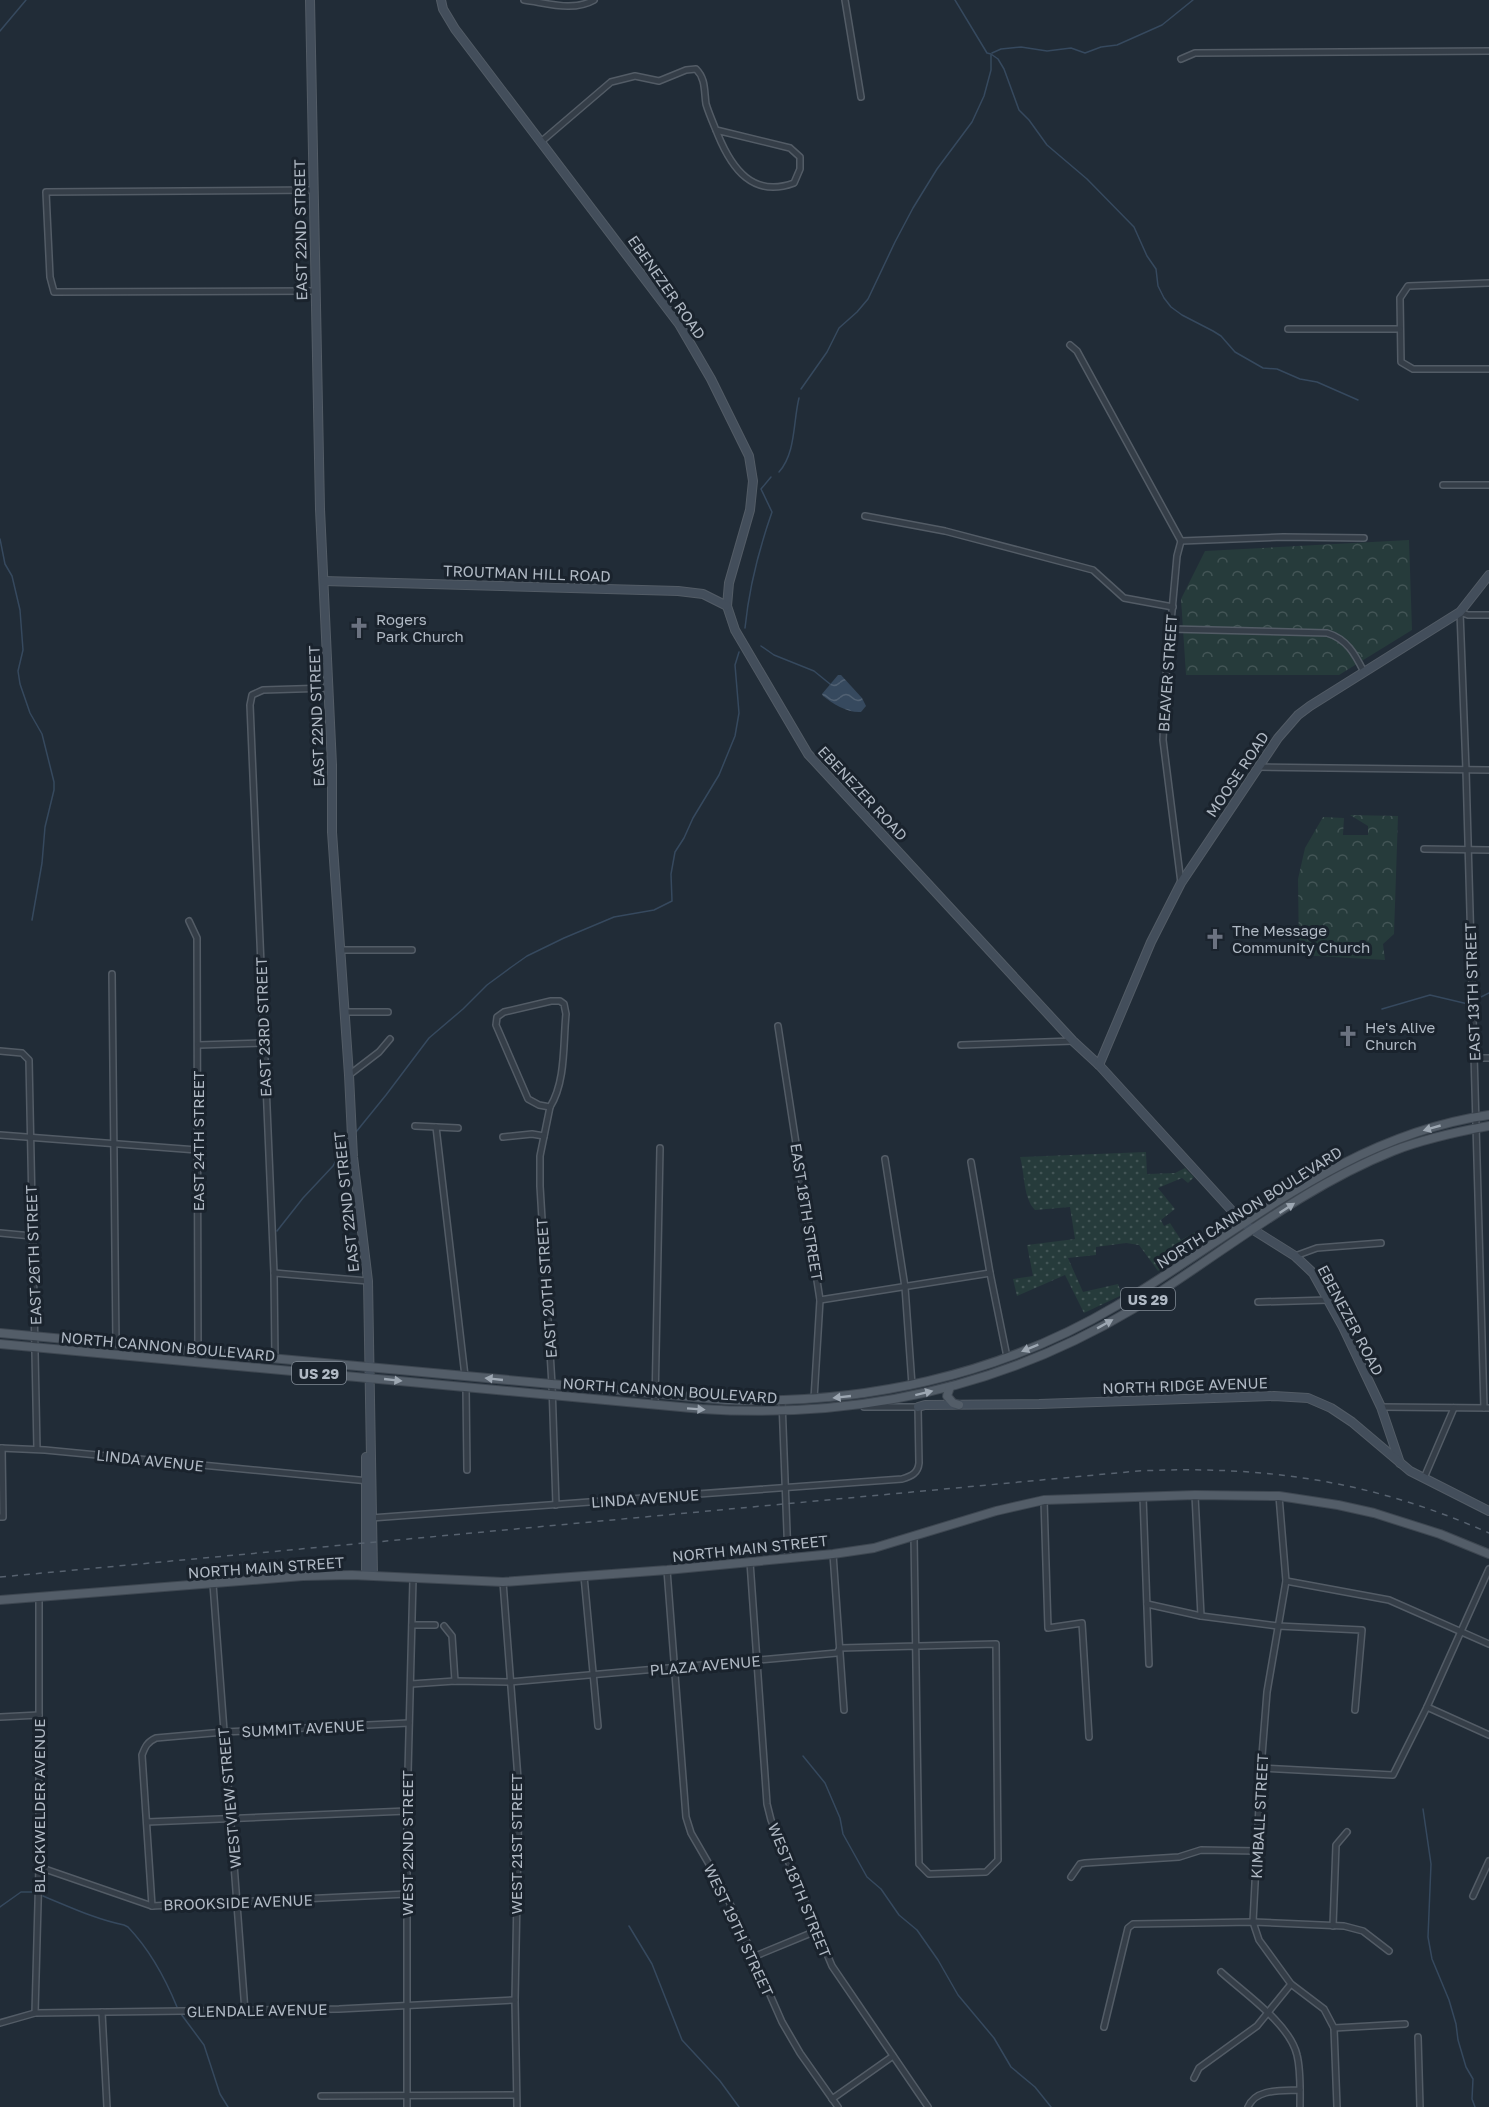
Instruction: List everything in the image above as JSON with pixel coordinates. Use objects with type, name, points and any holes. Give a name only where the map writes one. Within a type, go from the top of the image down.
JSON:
[{"type":"main road","name":"NORTH CANNON BOULEVARD","points":[[0,1333],[724,1400],[782,1401],[853,1395],[912,1385],[1007,1358],[1086,1323],[1131,1297],[1324,1172],[1407,1135],[1489,1115]]},
{"type":"main road","name":"NORTH CANNON BOULEVARD","points":[[0,1344],[716,1410],[783,1412],[895,1400],[950,1387],[1018,1365],[1086,1335],[1134,1308],[1328,1182],[1366,1163],[1420,1142],[1489,1126]]},
{"type":"main road","points":[[950,1387],[947,1396],[953,1403],[959,1405]]},
{"type":"main road","name":"NORTH MAIN STREET","points":[[0,1600],[303,1576],[369,1575],[503,1582],[667,1570],[874,1548],[996,1511],[1044,1500],[1143,1496],[1279,1496],[1338,1505],[1374,1513],[1440,1534],[1489,1554]]},
{"type":"street","name":"EAST 22ND STREET","points":[[310,0],[314,291],[332,765],[332,832],[349,1075],[352,1157],[368,1281],[369,1575]]},
{"type":"street","name":"EBENEZER ROAD","points":[[441,0],[443,9],[455,29],[680,324],[749,456],[753,481],[750,510],[729,583],[727,606],[735,630],[808,754],[1073,1041],[1099,1065],[1244,1224],[1295,1256],[1313,1273],[1381,1407],[1400,1463]]},
{"type":"street","points":[[524,0],[573,7],[594,0]]},
{"type":"street","points":[[845,0],[861,97]]},
{"type":"street","points":[[1181,59],[1195,53],[1489,51]]},
{"type":"street","points":[[542,141],[611,82],[635,76],[659,81],[686,70],[696,69],[702,75],[707,105],[716,130],[728,158],[742,176],[760,186],[779,189],[794,183],[800,169],[800,157],[790,148],[716,130]]},
{"type":"street","points":[[312,190],[46,192],[50,278],[54,292],[314,291]]},
{"type":"street","points":[[1489,283],[1408,286],[1400,298],[1401,362],[1407,367],[1413,369],[1489,369]]},
{"type":"street","points":[[1288,329],[1400,329]]},
{"type":"street","points":[[1070,345],[1077,351],[1181,541],[1177,556],[1173,607]]},
{"type":"street","points":[[1443,486],[1489,485]]},
{"type":"street","name":"BEAVER STREET","points":[[865,516],[987,542],[1093,570],[1124,598],[1173,607],[1163,740],[1180,883]]},
{"type":"street","points":[[1181,541],[1283,537],[1364,538]]},
{"type":"street","name":"MOOSE ROAD","points":[[1099,1065],[1151,942],[1180,883],[1278,738],[1298,715],[1460,612],[1489,575]]},
{"type":"street","name":"TROUTMAN HILL ROAD","points":[[324,581],[678,591],[702,594],[727,606]]},
{"type":"street","points":[[1460,612],[1468,615],[1489,615]]},
{"type":"street","name":"EAST 13TH STREET","points":[[1460,612],[1486,1408]]},
{"type":"street","points":[[1171,629],[1327,633],[1338,636],[1346,642],[1364,672]]},
{"type":"street","name":"EAST 23RD STREET","points":[[275,1359],[274,1273],[250,705],[252,695],[263,690],[329,688]]},
{"type":"street","points":[[1258,767],[1489,770]]},
{"type":"street","points":[[1424,849],[1489,850]]},
{"type":"street","name":"EAST 24TH STREET","points":[[189,921],[197,938],[198,1363]]},
{"type":"street","points":[[341,950],[412,950]]},
{"type":"street","points":[[112,974],[116,1344]]},
{"type":"street","name":"EAST 20TH STREET","points":[[550,1107],[539,1105],[528,1099],[496,1025],[497,1017],[504,1012],[560,1001],[564,1004],[566,1014],[560,1079],[555,1100],[550,1107],[540,1156],[556,1504]]},
{"type":"street","points":[[345,1012],[388,1011]]},
{"type":"street","name":"EAST 18TH STREET","points":[[778,1026],[820,1300],[814,1399]]},
{"type":"street","points":[[349,1075],[379,1052],[390,1039]]},
{"type":"street","points":[[961,1045],[1073,1041]]},
{"type":"street","points":[[198,1045],[263,1043]]},
{"type":"street","name":"EAST 26TH STREET","points":[[0,1051],[22,1053],[29,1060],[37,1449]]},
{"type":"street","points":[[1475,1058],[1489,1058]]},
{"type":"street","points":[[415,1126],[458,1128]]},
{"type":"street","points":[[436,1127],[465,1376]]},
{"type":"street","points":[[503,1137],[532,1134],[544,1136]]},
{"type":"street","points":[[0,1135],[197,1150]]},
{"type":"street","points":[[655,1405],[660,1148]]},
{"type":"street","points":[[885,1159],[905,1287],[912,1385]]},
{"type":"street","points":[[971,1162],[1007,1358]]},
{"type":"street","points":[[0,1233],[32,1236]]},
{"type":"street","points":[[1295,1256],[1317,1248],[1381,1243]]},
{"type":"street","points":[[274,1273],[368,1281]]},
{"type":"street","points":[[820,1300],[990,1273]]},
{"type":"street","points":[[1258,1302],[1328,1300]]},
{"type":"street","points":[[466,1388],[468,1470]]},
{"type":"street","name":"NORTH RIDGE AVENUE","points":[[848,1406],[918,1407],[1292,1395],[1308,1398],[1331,1408],[1352,1422],[1400,1463],[1424,1478],[1489,1511]]},
{"type":"street","points":[[782,1401],[788,1558]]},
{"type":"street","name":"LINDA AVENUE","points":[[371,1518],[902,1479],[917,1472],[919,1463],[918,1407]]},
{"type":"street","points":[[1381,1407],[1486,1408]]},
{"type":"street","points":[[1424,1478],[1454,1408]]},
{"type":"street","points":[[1,1448],[1,1517]]},
{"type":"street","name":"LINDA AVENUE","points":[[1,1448],[37,1449],[368,1481]]},
{"type":"street","name":"EAST 22ND STREET","points":[[368,1481],[371,1518],[369,1575]]},
{"type":"street","points":[[1196,1495],[1201,1616]]},
{"type":"street","points":[[1143,1496],[1149,1664]]},
{"type":"street","name":"KIMBALL STREET","points":[[1279,1496],[1286,1581],[1267,1692],[1253,1922],[1259,1940],[1292,1984],[1324,2009],[1334,2028]]},
{"type":"street","points":[[1044,1500],[1048,1628],[1082,1623],[1089,1737]]},
{"type":"street","points":[[914,1536],[915,1646]]},
{"type":"street","points":[[833,1554],[844,1710]]},
{"type":"street","name":"WEST 18TH STREET","points":[[750,1562],[767,1804],[771,1820],[831,1966],[928,2107]]},
{"type":"street","points":[[1261,1768],[1393,1775],[1427,1707],[1489,1569]]},
{"type":"street","name":"WEST 19TH STREET","points":[[667,1570],[686,1817],[691,1833],[724,1890],[782,2022],[800,2053],[838,2107]]},
{"type":"street","points":[[584,1576],[598,1726]]},
{"type":"street","name":"WEST 22ND STREET","points":[[407,2107],[407,1811],[414,1579]]},
{"type":"street","points":[[1286,1581],[1389,1600],[1489,1644]]},
{"type":"street","name":"WEST 21ST STREET","points":[[503,1582],[519,1792],[515,2000],[517,2107]]},
{"type":"street","name":"WESTVIEW STREET","points":[[213,1584],[245,2011]]},
{"type":"street","name":"BLACKWELDER AVENUE","points":[[35,2013],[39,1867],[39,1598]]},
{"type":"street","points":[[1147,1604],[1201,1616],[1278,1626],[1362,1630],[1355,1710]]},
{"type":"street","points":[[412,1625],[435,1625]]},
{"type":"street","points":[[444,1626],[453,1636],[455,1681]]},
{"type":"street","name":"PLAZA AVENUE","points":[[411,1684],[455,1681],[510,1682],[837,1653],[840,1648],[915,1646],[996,1644],[998,1860],[986,1872],[929,1874],[920,1864],[915,1646]]},
{"type":"street","points":[[1427,1707],[1489,1735]]},
{"type":"street","points":[[0,1717],[39,1715]]},
{"type":"street","name":"SUMMIT AVENUE","points":[[152,1906],[142,1755],[145,1746],[156,1738],[224,1732],[409,1724]]},
{"type":"street","points":[[147,1822],[407,1811]]},
{"type":"street","points":[[1333,1926],[1336,1845],[1347,1832]]},
{"type":"street","points":[[1071,1877],[1080,1864],[1085,1863],[1179,1857],[1201,1850],[1257,1851]]},
{"type":"street","points":[[1473,1896],[1489,1861]]},
{"type":"street","name":"BROOKSIDE AVENUE","points":[[39,1867],[152,1906],[407,1894]]},
{"type":"street","points":[[1104,2027],[1129,1926],[1253,1922],[1333,1926],[1363,1931],[1389,1952]]},
{"type":"street","points":[[753,1957],[816,1931]]},
{"type":"street","points":[[1221,1972],[1287,2033],[1297,2054],[1300,2107]]},
{"type":"street","points":[[1194,2078],[1199,2068],[1257,2026],[1292,1984]]},
{"type":"street","name":"GLENDALE AVENUE","points":[[0,2024],[35,2013],[339,2009],[515,2000]]},
{"type":"street","points":[[102,2012],[107,2107]]},
{"type":"street","points":[[1337,2107],[1334,2028],[1406,2024]]},
{"type":"street","points":[[1418,2037],[1420,2107]]},
{"type":"street","points":[[832,2098],[892,2056]]},
{"type":"street","points":[[1248,2107],[1258,2095],[1267,2092],[1300,2090]]},
{"type":"street","points":[[321,2096],[516,2095]]},
{"type":"green space","points":[[1409,540],[1412,630],[1339,675],[1186,675],[1181,599],[1205,551]]},
{"type":"green space","points":[[1350,815],[1398,816],[1394,934],[1383,944],[1385,960],[1299,955],[1298,879],[1305,848],[1323,817],[1344,818],[1343,835],[1368,835],[1368,826]]},
{"type":"green space","points":[[1146,1152],[1147,1174],[1175,1173],[1185,1168],[1194,1177],[1188,1183],[1182,1178],[1158,1188],[1175,1209],[1161,1220],[1164,1226],[1170,1223],[1181,1240],[1195,1232],[1203,1244],[1158,1271],[1139,1245],[1126,1243],[1096,1247],[1096,1255],[1068,1258],[1083,1292],[1118,1284],[1122,1295],[1084,1313],[1065,1275],[1017,1296],[1013,1279],[1033,1276],[1027,1245],[1075,1239],[1070,1207],[1035,1210],[1031,1205],[1026,1192],[1020,1157]]},
{"type":"water","points":[[838,675],[841,675],[862,698],[866,706],[861,712],[841,707],[823,696],[822,694]]},
{"type":"waterway","points":[[0,31],[26,0]]},
{"type":"waterway","points":[[955,0],[987,53],[998,59],[1004,69],[1019,110],[1047,145],[1087,179],[1134,227],[1147,256],[1156,269],[1158,286],[1171,307],[1221,336],[1235,352],[1263,368],[1277,369],[1300,379],[1317,382],[1358,400]]},
{"type":"waterway","points":[[992,53],[1001,49],[1021,47],[1047,51],[1071,48],[1085,53],[1101,47],[1117,45],[1162,25],[1193,0]]},
{"type":"waterway","points":[[801,389],[827,352],[839,328],[868,299],[913,208],[937,169],[972,122],[984,96],[991,70],[991,55]]},
{"type":"waterway","points":[[779,472],[791,447],[799,398]]},
{"type":"waterway","points":[[745,628],[755,569],[772,512],[761,489],[771,477]]},
{"type":"waterway","points":[[0,539],[5,564],[12,576],[20,610],[23,650],[18,671],[20,684],[30,713],[42,734],[54,782],[45,827],[42,863],[32,920]]},
{"type":"waterway","points":[[761,646],[774,655],[814,671],[830,684]]},
{"type":"waterway","points":[[356,1132],[429,1038],[487,985],[510,968],[527,956],[614,917],[654,910],[672,901],[671,874],[675,852],[719,775],[735,736],[739,713],[735,665],[739,652]]},
{"type":"waterway","points":[[1477,999],[1489,993]]},
{"type":"waterway","points":[[1382,1009],[1430,995],[1468,1004]]},
{"type":"waterway","points":[[277,1231],[303,1198],[333,1166],[345,1146]]},
{"type":"waterway","points":[[803,1756],[825,1783],[840,1818],[843,1834],[867,1877],[881,1889],[899,1915],[917,1930],[958,1995],[994,2038],[1011,2067],[1035,2087],[1051,2107]]},
{"type":"waterway","points":[[1423,1809],[1431,1864],[1428,1937],[1432,1959],[1449,2000],[1466,2067],[1473,2079],[1472,2099],[1475,2107]]},
{"type":"waterway","points":[[0,1907],[21,1892],[34,1892]]},
{"type":"waterway","points":[[43,1896],[128,1927],[156,1965],[177,2007]]},
{"type":"waterway","points":[[629,1926],[652,1964],[682,2040],[720,2081],[739,2107]]},
{"type":"waterway","points":[[181,2014],[204,2045],[220,2094],[228,2107]]},
{"type":"railway","points":[[0,1577],[1138,1471],[1230,1471],[1318,1480],[1403,1501],[1446,1515],[1489,1533]]},
{"type":"place","name":"Rogers Park Church","points":[[359,628]]},
{"type":"place","name":"The Message Community Church","points":[[1215,939]]},
{"type":"place","name":"He's Alive Church","points":[[1348,1036]]}]
